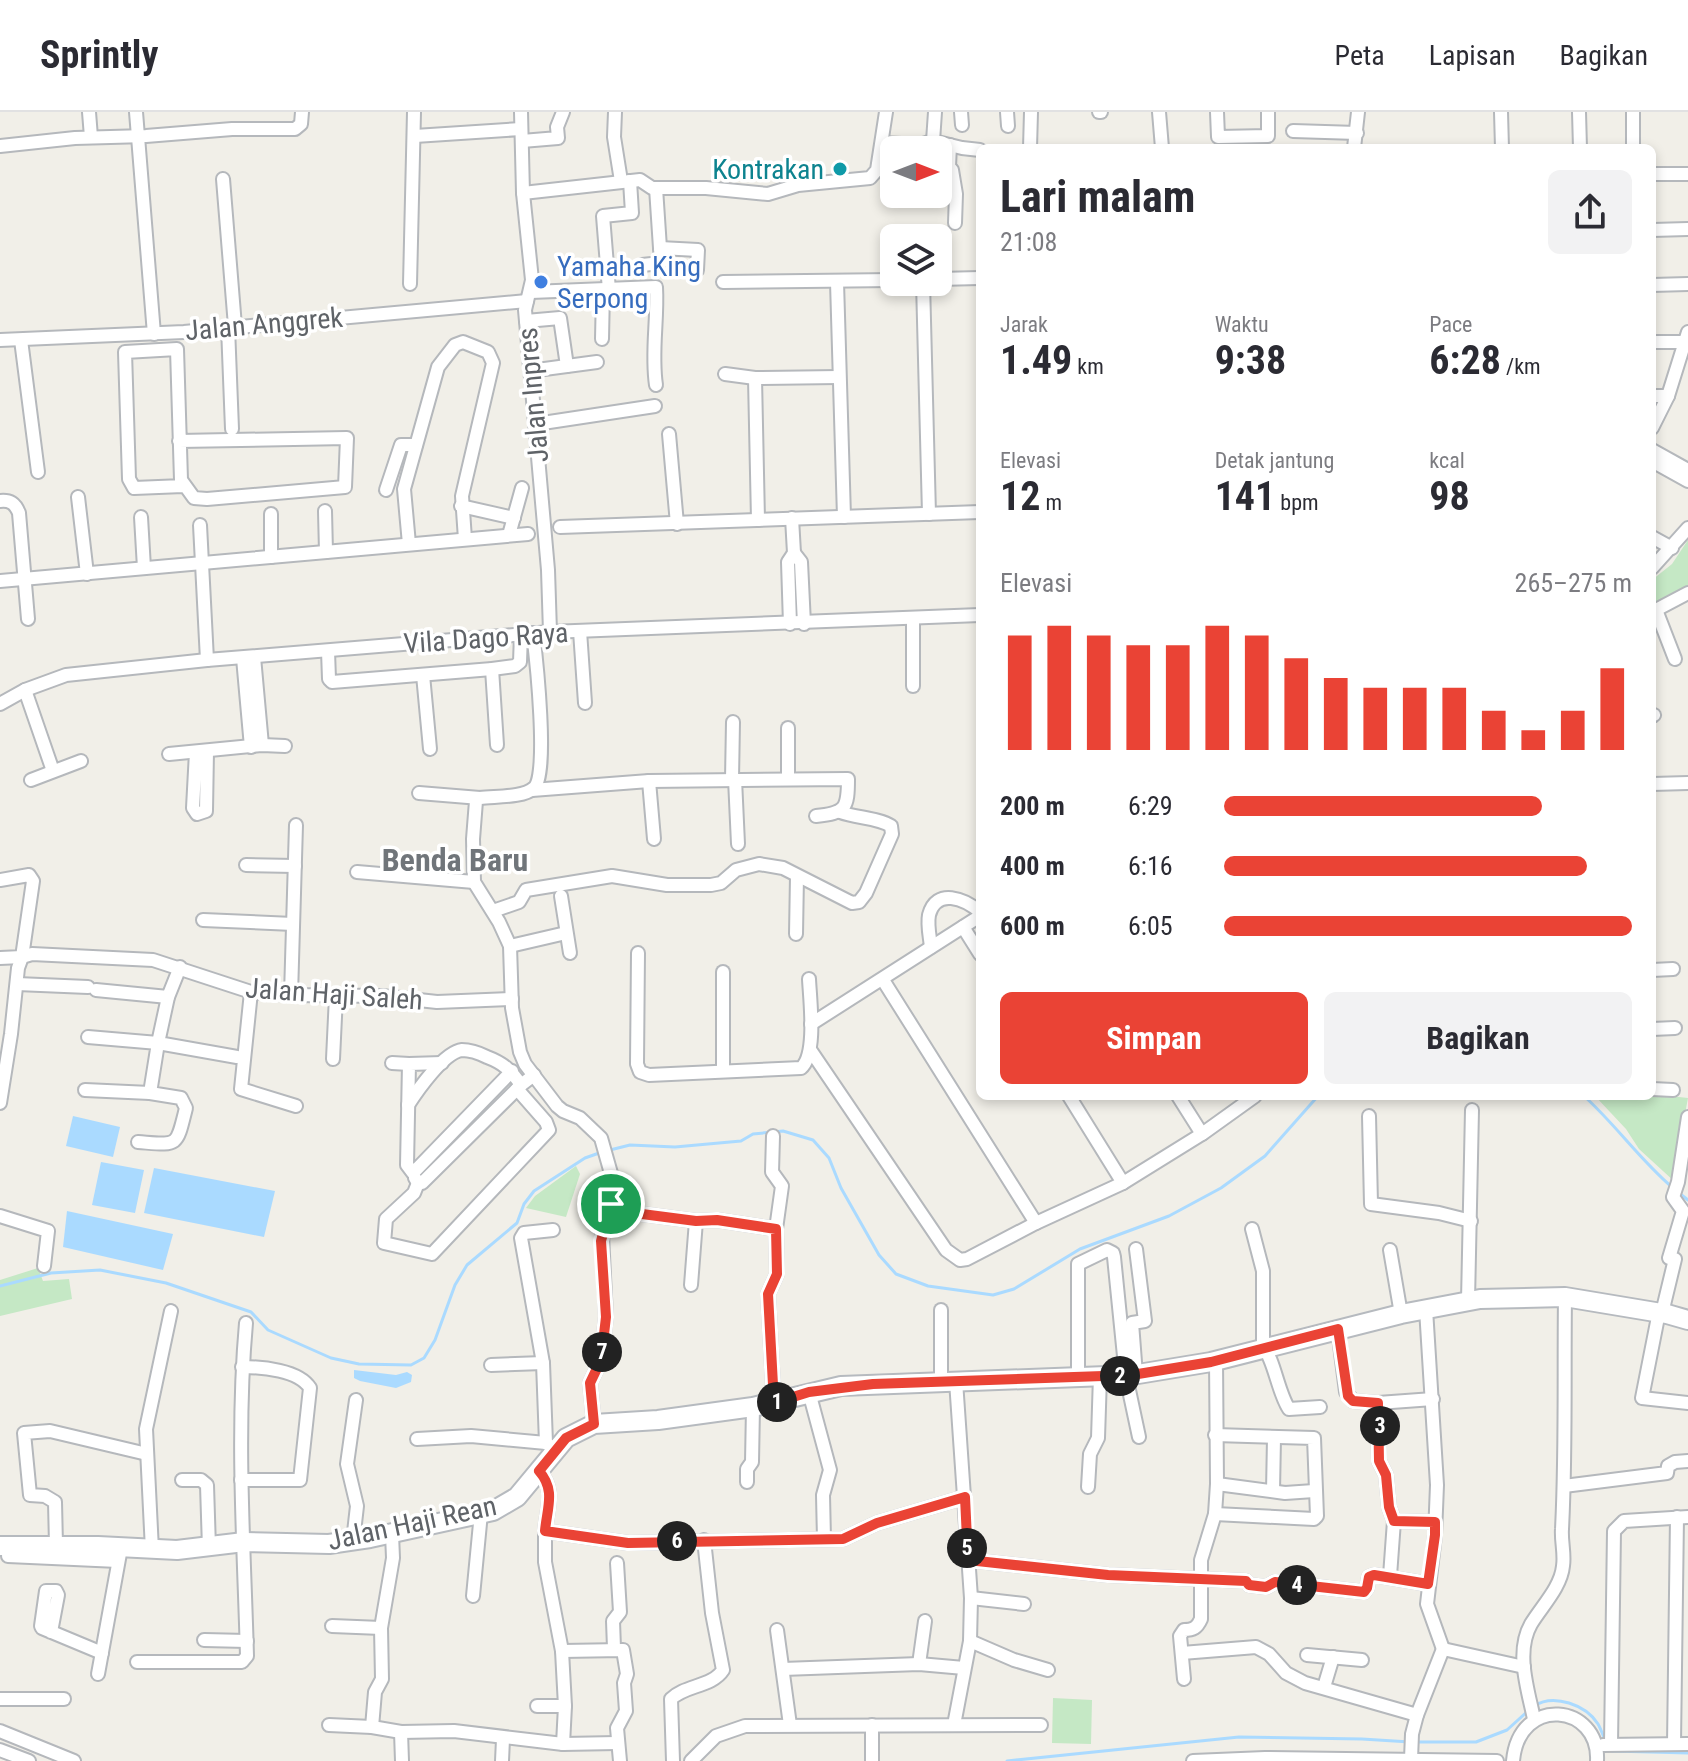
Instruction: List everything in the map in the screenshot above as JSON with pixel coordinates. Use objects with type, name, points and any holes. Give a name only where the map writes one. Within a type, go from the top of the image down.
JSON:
[{"type":"street","points":[[89,112],[91,137]]},
{"type":"street","points":[[136,112],[151,334],[148,351]]},
{"type":"street","points":[[0,146],[91,137],[232,129],[295,129],[301,124],[302,112]]},
{"type":"street","points":[[410,284],[414,112]]},
{"type":"street","name":"Jalan Inpres","points":[[521,112],[523,193],[531,265],[526,321],[548,570],[550,632]]},
{"type":"street","points":[[415,136],[521,135],[558,138],[557,127],[563,112]]},
{"type":"street","points":[[602,339],[606,290],[603,216],[632,213],[614,137],[615,112]]},
{"type":"street","points":[[883,136],[886,112]]},
{"type":"street","points":[[933,136],[935,112]]},
{"type":"street","points":[[1007,112],[1008,126]]},
{"type":"street","points":[[1030,144],[1031,112]]},
{"type":"street","points":[[1159,112],[1162,144]]},
{"type":"street","points":[[1217,112],[1218,137],[1227,143],[1268,136],[1268,112]]},
{"type":"street","points":[[1355,144],[1358,112]]},
{"type":"street","points":[[1501,112],[1502,144]]},
{"type":"street","points":[[1579,112],[1580,144]]},
{"type":"street","points":[[1633,112],[1633,144]]},
{"type":"street","points":[[1293,131],[1357,133]]},
{"type":"street","points":[[952,145],[976,149]]},
{"type":"street","points":[[523,193],[640,180],[656,188],[706,188],[774,194],[798,185],[870,178],[877,170],[880,154]]},
{"type":"street","points":[[952,170],[956,194],[955,223]]},
{"type":"street","points":[[1656,174],[1688,174]]},
{"type":"street","points":[[223,179],[231,326],[232,429]]},
{"type":"street","points":[[642,265],[661,263],[656,188]]},
{"type":"street","points":[[1656,230],[1688,229]]},
{"type":"street","points":[[660,248],[698,250],[697,270]]},
{"type":"street","points":[[952,279],[976,278]]},
{"type":"street","points":[[723,282],[880,280]]},
{"type":"street","points":[[837,282],[844,517]]},
{"type":"street","points":[[1656,285],[1688,284]]},
{"type":"street","name":"Jalan Anggrek","points":[[0,340],[151,334],[582,289],[656,287],[658,314],[653,345],[656,385]]},
{"type":"street","points":[[923,296],[929,514]]},
{"type":"street","points":[[526,321],[560,318],[567,366]]},
{"type":"street","points":[[1656,341],[1687,337],[1668,396],[1656,420]]},
{"type":"street","points":[[21,340],[38,472]]},
{"type":"street","points":[[409,544],[404,489],[438,367],[444,356],[463,342],[488,352],[493,363],[465,477],[461,506],[465,539]]},
{"type":"street","points":[[179,441],[347,438],[345,487],[198,500],[189,495],[183,486],[179,441],[177,349],[125,352],[129,479],[134,488],[183,486]]},
{"type":"street","points":[[537,370],[597,362]]},
{"type":"street","points":[[725,374],[755,378],[839,377]]},
{"type":"street","points":[[755,378],[758,520]]},
{"type":"street","points":[[1656,396],[1668,396]]},
{"type":"street","points":[[536,424],[655,406]]},
{"type":"street","points":[[669,434],[677,524]]},
{"type":"street","points":[[404,489],[380,490],[401,445],[416,445]]},
{"type":"street","points":[[1656,453],[1686,474]]},
{"type":"street","points":[[1656,463],[1686,474]]},
{"type":"street","points":[[509,535],[522,488]]},
{"type":"street","points":[[78,497],[87,574]]},
{"type":"street","points":[[0,501],[8,500],[16,505],[19,513],[28,619]]},
{"type":"street","points":[[461,506],[514,518]]},
{"type":"street","points":[[325,511],[326,552]]},
{"type":"street","points":[[560,527],[976,512]]},
{"type":"street","points":[[271,514],[271,557]]},
{"type":"street","points":[[141,517],[144,568]]},
{"type":"street","points":[[792,518],[794,553],[801,562],[804,624]]},
{"type":"street","points":[[200,525],[207,660]]},
{"type":"street","points":[[1656,564],[1688,528]]},
{"type":"street","points":[[0,581],[528,534]]},
{"type":"street","points":[[1656,539],[1672,548]]},
{"type":"street","points":[[790,624],[788,562],[794,553]]},
{"type":"street","points":[[1656,610],[1688,593]]},
{"type":"street","name":"Vila Dago Raya","points":[[0,704],[25,690],[66,675],[207,660],[550,632],[976,615]]},
{"type":"street","points":[[1656,616],[1675,659]]},
{"type":"street","points":[[913,618],[913,686]]},
{"type":"street","points":[[580,631],[585,703]]},
{"type":"street","points":[[328,651],[329,679],[332,682],[423,675],[515,666],[520,662],[527,634]]},
{"type":"street","points":[[527,634],[542,758],[539,782],[532,790]]},
{"type":"street","points":[[248,658],[256,746]]},
{"type":"street","points":[[492,669],[497,745]]},
{"type":"street","points":[[423,675],[430,749]]},
{"type":"street","points":[[25,690],[53,771]]},
{"type":"street","points":[[733,722],[738,844]]},
{"type":"street","points":[[788,728],[788,779]]},
{"type":"street","points":[[169,754],[285,746]]},
{"type":"street","points":[[31,780],[81,761]]},
{"type":"street","points":[[419,793],[480,798],[532,790],[649,781],[848,779],[845,808],[840,812],[816,816]]},
{"type":"street","points":[[649,781],[654,839]]},
{"type":"street","points":[[1656,784],[1688,783]]},
{"type":"street","points":[[480,798],[474,805],[474,882],[510,946],[512,999],[520,1052],[563,1111],[580,1118],[604,1146],[614,1184],[601,1241],[606,1317],[601,1360],[590,1383],[594,1424]]},
{"type":"street","points":[[493,911],[519,902],[526,890],[612,876],[667,885],[711,885],[721,883],[736,870],[759,864],[783,868],[852,903],[859,902],[892,834],[891,826],[840,812]]},
{"type":"street","points":[[291,995],[296,825]]},
{"type":"street","points":[[246,865],[295,866]]},
{"type":"street","points":[[357,872],[474,882]]},
{"type":"street","points":[[0,880],[29,875],[33,881],[0,1103]]},
{"type":"street","points":[[796,934],[797,876]]},
{"type":"street","points":[[561,896],[570,953]]},
{"type":"street","points":[[931,947],[930,911],[940,900],[952,897],[966,900],[976,910]]},
{"type":"street","points":[[811,1024],[976,917]]},
{"type":"street","points":[[203,920],[293,924]]},
{"type":"street","points":[[963,927],[976,948]]},
{"type":"street","points":[[510,946],[566,933]]},
{"type":"street","points":[[638,953],[637,1064],[640,1072],[649,1075],[801,1068],[808,1062],[811,1051],[809,979]]},
{"type":"street","name":"Jalan Haji Saleh","points":[[0,958],[32,954],[153,960],[251,992],[382,996],[437,1002],[512,999]]},
{"type":"street","points":[[150,1093],[168,997],[180,967]]},
{"type":"street","points":[[1656,970],[1673,969]]},
{"type":"street","points":[[723,972],[723,1070]]},
{"type":"street","points":[[883,980],[1036,1223]]},
{"type":"street","points":[[17,984],[92,988],[168,997]]},
{"type":"street","points":[[251,992],[241,1089],[296,1106]]},
{"type":"street","points":[[333,1059],[336,996]]},
{"type":"street","points":[[1656,1029],[1675,1028]]},
{"type":"street","points":[[88,1037],[158,1043],[237,1057]]},
{"type":"street","points":[[408,1105],[442,1063],[455,1052],[463,1050],[503,1063],[512,1071],[519,1087],[549,1130],[432,1254],[384,1243],[386,1219],[414,1193],[415,1178],[512,1071]]},
{"type":"street","points":[[811,1051],[954,1258],[967,1259],[1123,1183],[1249,1100]]},
{"type":"street","points":[[392,1063],[442,1063]]},
{"type":"street","points":[[409,1064],[407,1165],[422,1183],[534,1075]]},
{"type":"street","points":[[1656,1089],[1673,1090]]},
{"type":"street","points":[[85,1090],[150,1093],[181,1098],[185,1103],[179,1138],[169,1144],[138,1142]]},
{"type":"street","points":[[1071,1100],[1123,1183]]},
{"type":"street","points":[[1181,1100],[1202,1134]]},
{"type":"street","points":[[1468,1301],[1472,1110]]},
{"type":"street","points":[[1369,1116],[1371,1204],[1439,1213],[1471,1221]]},
{"type":"street","points":[[1688,1117],[1675,1191],[1683,1211],[1669,1258],[1675,1259],[1642,1398],[1688,1403]]},
{"type":"street","points":[[604,1146],[616,1132]]},
{"type":"street","points":[[773,1136],[772,1172],[782,1186],[776,1229],[777,1274],[768,1294],[774,1403]]},
{"type":"street","points":[[611,1204],[642,1214],[776,1229]]},
{"type":"street","points":[[0,1216],[48,1231],[44,1266]]},
{"type":"street","points":[[691,1285],[696,1221]]},
{"type":"street","points":[[1252,1229],[1263,1271],[1263,1347],[1269,1353],[1273,1374],[1286,1407],[1320,1407]]},
{"type":"street","points":[[417,1439],[471,1436],[550,1446],[543,1363],[521,1238],[524,1233],[553,1230]]},
{"type":"street","points":[[1131,1375],[1132,1323],[1145,1321],[1136,1249]]},
{"type":"street","points":[[1078,1377],[1078,1264],[1107,1250],[1114,1257],[1139,1437]]},
{"type":"street","points":[[1390,1250],[1401,1314]]},
{"type":"street","points":[[1513,1761],[1515,1745],[1533,1713],[1524,1667],[1526,1634],[1558,1582],[1564,1565],[1565,1297]]},
{"type":"street","name":"Jalan Haji Rean","points":[[4,1551],[56,1545],[119,1554],[209,1548],[244,1537],[329,1544],[392,1534],[493,1511],[517,1497],[539,1471],[550,1446],[594,1424],[658,1420],[753,1407],[809,1392],[862,1384],[1131,1375],[1216,1360],[1401,1314],[1468,1301],[1565,1297],[1688,1320]]},
{"type":"street","points":[[1411,1754],[1417,1715],[1443,1649],[1427,1604],[1435,1535],[1437,1473],[1426,1309]]},
{"type":"street","points":[[941,1310],[965,1497],[971,1598],[970,1641],[954,1725]]},
{"type":"street","points":[[152,1550],[147,1424],[171,1311]]},
{"type":"street","points":[[137,1662],[242,1662],[247,1656],[241,1480],[242,1367],[246,1323]]},
{"type":"street","points":[[1338,1329],[1348,1396],[1353,1401],[1378,1403],[1433,1399]]},
{"type":"street","points":[[1184,1679],[1180,1636],[1184,1630],[1193,1630],[1198,1626],[1201,1619],[1201,1560],[1215,1514],[1216,1360]]},
{"type":"street","points":[[491,1365],[543,1363]]},
{"type":"street","points":[[241,1480],[300,1480],[310,1388],[305,1382],[272,1368],[242,1367]]},
{"type":"street","points":[[1088,1487],[1090,1454],[1098,1438],[1100,1376]]},
{"type":"street","points":[[809,1392],[830,1470],[823,1495],[824,1539]]},
{"type":"street","points":[[353,1541],[357,1506],[347,1464],[356,1400]]},
{"type":"street","points":[[1378,1403],[1379,1461],[1386,1475],[1389,1507],[1394,1521],[1390,1576]]},
{"type":"street","points":[[747,1482],[747,1469],[752,1462],[753,1407]]},
{"type":"street","points":[[56,1545],[55,1502],[45,1496],[30,1495],[24,1433],[50,1431],[147,1454]]},
{"type":"street","points":[[1215,1435],[1314,1438],[1316,1518],[1215,1514]]},
{"type":"street","points":[[1273,1491],[1274,1438]]},
{"type":"street","points":[[1564,1486],[1667,1473],[1668,1466],[1688,1461]]},
{"type":"street","points":[[539,1471],[549,1487],[545,1562],[562,1651],[565,1706],[563,1744]]},
{"type":"street","points":[[182,1480],[201,1480],[207,1485],[209,1548]]},
{"type":"street","points":[[1217,1484],[1285,1493],[1314,1491]]},
{"type":"street","points":[[545,1531],[628,1543],[843,1539],[877,1523],[965,1497]]},
{"type":"street","points":[[473,1596],[481,1513]]},
{"type":"street","points":[[1596,1745],[1681,1744],[1682,1517],[1624,1521],[1614,1531],[1611,1744]]},
{"type":"street","points":[[1394,1521],[1435,1522]]},
{"type":"street","points":[[372,1727],[375,1692],[382,1679],[381,1628],[393,1558],[392,1534]]},
{"type":"street","points":[[673,1761],[671,1699],[677,1693],[719,1677],[723,1670],[712,1613],[704,1540]]},
{"type":"street","points":[[4,1551],[119,1554],[98,1674]]},
{"type":"street","points":[[968,1560],[1108,1575],[1246,1581],[1249,1585],[1266,1587],[1275,1582],[1364,1592],[1371,1575],[1428,1584]]},
{"type":"street","points":[[617,1563],[620,1612],[613,1621],[627,1674],[624,1683],[626,1711],[617,1728],[620,1761]]},
{"type":"street","points":[[971,1598],[1024,1604]]},
{"type":"street","points":[[919,1664],[925,1621]]},
{"type":"street","points":[[332,1626],[381,1628]]},
{"type":"street","points":[[777,1630],[790,1725]]},
{"type":"street","points":[[51,1632],[102,1653]]},
{"type":"street","points":[[204,1640],[247,1641]]},
{"type":"street","points":[[970,1641],[1014,1660],[1048,1670]]},
{"type":"street","points":[[1182,1653],[1256,1647],[1269,1654],[1286,1673],[1305,1683],[1417,1715]]},
{"type":"street","points":[[562,1651],[618,1649]]},
{"type":"street","points":[[1443,1649],[1524,1667]]},
{"type":"street","points":[[1307,1655],[1362,1660]]},
{"type":"street","points":[[1324,1687],[1333,1657]]},
{"type":"street","points":[[783,1669],[919,1664],[964,1668]]},
{"type":"street","points":[[0,1699],[64,1699]]},
{"type":"street","points":[[537,1706],[565,1706]]},
{"type":"street","points":[[1533,1713],[1564,1715],[1578,1721],[1589,1731],[1596,1745],[1597,1761]]},
{"type":"street","points":[[329,1725],[401,1732],[454,1731],[563,1744],[617,1743]]},
{"type":"street","points":[[872,1725],[872,1761]]},
{"type":"street","points":[[691,1761],[716,1736],[745,1726],[1041,1725]]},
{"type":"street","points":[[0,1731],[74,1761]]},
{"type":"street","points":[[401,1732],[402,1761]]},
{"type":"street","points":[[502,1761],[503,1739]]},
{"type":"street","points":[[0,1750],[29,1761]]},
{"type":"street","points":[[1193,1761],[1265,1758],[1385,1760],[1411,1754],[1438,1760],[1497,1761]]},
{"type":"green space","points":[[1688,540],[1688,585],[1672,597],[1656,603],[1656,577],[1672,564]]},
{"type":"green space","points":[[1656,1094],[1688,1098],[1675,1182],[1639,1149],[1626,1129],[1599,1100],[1656,1100]]},
{"type":"green space","points":[[576,1166],[580,1174],[566,1217],[526,1208],[535,1196]]},
{"type":"green space","points":[[38,1268],[43,1281],[69,1279],[72,1299],[0,1316],[0,1280]]},
{"type":"green space","points":[[1053,1698],[1092,1700],[1091,1744],[1052,1743]]},
{"type":"water","points":[[73,1116],[120,1127],[113,1157],[66,1146]]},
{"type":"water","points":[[101,1162],[144,1170],[135,1213],[92,1205]]},
{"type":"water","points":[[154,1168],[275,1191],[264,1237],[144,1213]]},
{"type":"water","points":[[67,1211],[173,1234],[163,1270],[63,1247]]},
{"type":"water","points":[[354,1370],[396,1375],[407,1372],[412,1375],[411,1382],[396,1388],[360,1381],[354,1378]]},
{"type":"waterway","points":[[610,1150],[630,1145],[675,1147],[741,1141],[753,1134],[783,1131],[813,1140],[829,1158],[841,1188],[879,1255],[896,1274],[928,1286],[993,1295],[1014,1289],[1080,1249],[1169,1216],[1221,1188],[1265,1156],[1314,1100]]},
{"type":"waterway","points":[[1588,1100],[1673,1188]]},
{"type":"waterway","points":[[0,1286],[51,1273],[100,1270],[166,1283],[251,1312],[268,1330],[331,1358],[359,1364],[411,1365],[424,1358],[435,1340],[455,1285],[467,1265],[517,1223],[524,1204],[534,1191],[585,1158],[602,1152]]},
{"type":"waterway","points":[[1679,1193],[1688,1200]]},
{"type":"waterway","points":[[1534,1706],[1542,1702],[1560,1701],[1578,1707],[1593,1717],[1606,1742]]},
{"type":"waterway","points":[[1417,1742],[1476,1742],[1507,1730],[1528,1711]]},
{"type":"waterway","points":[[1007,1761],[1239,1737],[1410,1742]]},
{"type":"waterway","points":[[1612,1751],[1688,1753]]},
{"type":"place","name":"Kontrakan","points":[[840,169]]},
{"type":"place","name":"Yamaha King Serpong","points":[[541,282]]},
{"type":"district","name":"Benda Baru","points":[[455,860]]},
{"type":"route","points":[[611,1204],[642,1214],[771,1226],[776,1229],[777,1274],[768,1294],[774,1403],[841,1386],[1132,1375],[1211,1362],[1338,1329],[1348,1396],[1358,1403],[1378,1403],[1379,1461],[1386,1475],[1389,1507],[1394,1521],[1435,1522],[1428,1584],[1374,1575],[1369,1577],[1364,1592],[1275,1582],[1266,1587],[1249,1585],[1246,1581],[1108,1575],[968,1560],[965,1497],[877,1523],[843,1539],[628,1543],[545,1531],[549,1487],[539,1471],[566,1438],[594,1424],[590,1383],[601,1360],[606,1317],[601,1241],[611,1204]]}]
